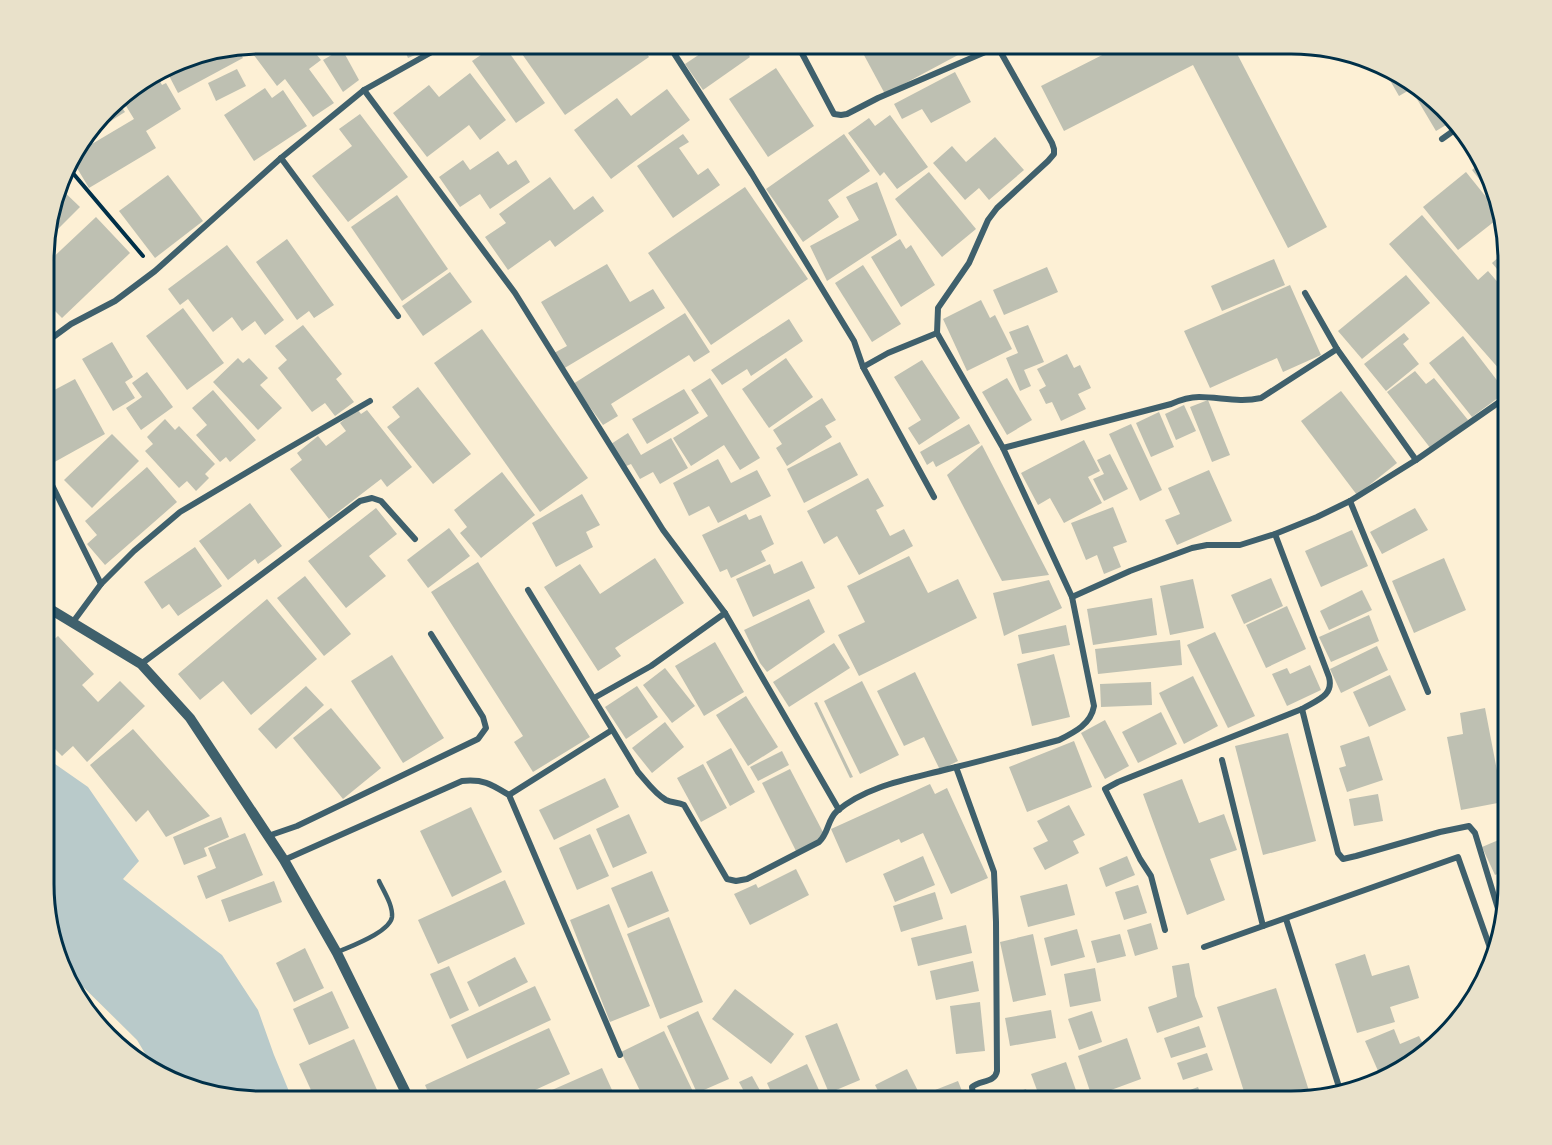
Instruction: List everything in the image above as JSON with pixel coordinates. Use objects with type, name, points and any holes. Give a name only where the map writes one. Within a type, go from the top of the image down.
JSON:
[{"type":"street","points":[[54,336],[71,324],[115,301],[155,270],[281,158],[364,90],[428,54]]},
{"type":"street","points":[[674,54],[752,174],[854,341],[863,367],[934,496]]},
{"type":"street","points":[[801,54],[834,114],[841,115],[978,54]]},
{"type":"street","points":[[528,590],[638,772],[660,796],[684,806],[727,879],[736,881],[747,879],[819,842],[825,837],[833,815],[875,788],[1059,740],[1077,731],[1093,714],[1094,706],[1072,597],[1003,448],[937,333],[938,308],[969,263],[988,220],[997,208],[1038,172],[1054,154],[1052,143],[1004,54]]},
{"type":"street","points":[[364,90],[515,293],[663,530],[725,613],[839,810]]},
{"type":"street","points":[[1442,139],[1452,132]]},
{"type":"street","points":[[281,158],[398,316]]},
{"type":"street","points":[[1305,293],[1337,349],[1416,460]]},
{"type":"street","points":[[863,367],[888,353],[937,333]]},
{"type":"street","points":[[1003,448],[1171,404],[1185,398],[1248,401],[1261,398],[1337,349]]},
{"type":"street","points":[[73,621],[101,584],[134,551],[180,512],[370,401]]},
{"type":"street","points":[[1072,597],[1130,571],[1192,548],[1207,545],[1240,545],[1275,534],[1350,501],[1416,460],[1498,403]]},
{"type":"street","points":[[54,489],[101,584]]},
{"type":"street","points":[[141,664],[360,501],[372,498],[381,501],[415,539]]},
{"type":"street","points":[[1350,501],[1428,692]]},
{"type":"street","points":[[1165,930],[1151,876],[1105,789],[1302,709],[1328,693],[1332,686],[1275,534]]},
{"type":"street","points":[[54,611],[141,664],[190,718],[284,860],[337,953],[405,1091]]},
{"type":"street","points":[[594,698],[651,666],[725,613]]},
{"type":"street","points":[[268,836],[297,826],[478,739],[486,728],[483,717],[431,634]]},
{"type":"street","points":[[1302,709],[1340,856],[1343,859],[1356,856],[1469,826],[1474,833],[1497,905]]},
{"type":"street","points":[[509,795],[612,730]]},
{"type":"street","points":[[1222,760],[1263,926]]},
{"type":"street","points":[[956,767],[994,872],[997,1071],[993,1079],[975,1084],[972,1087],[973,1091]]},
{"type":"street","points":[[284,860],[462,781],[476,780],[488,783],[509,795],[620,1054]]},
{"type":"street","points":[[1204,947],[1458,857],[1489,944]]},
{"type":"street","points":[[1286,919],[1338,1085]]},
{"type":"lane","points":[[337,953],[387,928],[392,919],[391,908],[379,881]]},
{"type":"path","points":[[73,174],[155,270]]},
{"type":"shaded area","points":[[54,763],[88,787],[139,861],[123,879],[222,955],[258,1010],[289,1091],[248,1091],[195,1080],[170,1070],[147,1057],[137,1040],[80,984],[61,937],[54,897]]},
{"type":"building","points":[[316,54],[321,60],[309,69],[334,103],[313,117],[285,79],[277,86],[253,55]]},
{"type":"building","points":[[333,54],[345,54],[359,80],[343,92],[323,60]]},
{"type":"building","points":[[482,54],[510,54],[545,103],[516,123],[472,61]]},
{"type":"building","points":[[522,54],[647,54],[649,57],[565,115]]},
{"type":"building","points":[[700,54],[748,54],[750,57],[703,90],[685,64]]},
{"type":"building","points":[[863,54],[958,55],[885,94]]},
{"type":"building","points":[[1104,54],[1237,54],[1327,227],[1288,248],[1193,65],[1064,131],[1041,86]]},
{"type":"building","points":[[241,55],[243,58],[178,93],[170,75],[208,61],[234,56]]},
{"type":"building","points":[[776,68],[814,126],[768,157],[729,99]]},
{"type":"building","points":[[237,69],[246,86],[216,101],[208,83]]},
{"type":"building","points":[[955,72],[971,102],[931,123],[922,109],[902,119],[894,104]]},
{"type":"building","points":[[470,73],[506,120],[480,140],[469,125],[427,157],[393,113],[429,85],[439,97]]},
{"type":"building","points":[[1390,80],[1408,91],[1399,96]]},
{"type":"building","points":[[160,81],[162,85],[166,83],[181,109],[146,131],[156,148],[89,188],[77,167],[91,145],[134,119],[125,105]]},
{"type":"building","points":[[265,88],[272,98],[283,90],[307,126],[254,161],[224,115]]},
{"type":"building","points":[[667,89],[690,120],[611,179],[574,130],[617,98],[631,116]]},
{"type":"building","points":[[1415,96],[1447,125],[1436,131]]},
{"type":"building","points":[[122,108],[125,112],[108,123]]},
{"type":"building","points":[[360,114],[408,177],[348,222],[312,176],[352,146],[339,129]]},
{"type":"building","points":[[890,115],[928,167],[897,189],[884,172],[880,176],[848,133],[869,118],[875,126]]},
{"type":"building","points":[[683,134],[689,142],[679,148],[698,175],[708,168],[720,185],[673,218],[637,166]]},
{"type":"building","points":[[844,134],[870,171],[828,200],[839,217],[803,242],[766,189]]},
{"type":"building","points":[[995,137],[1024,170],[989,200],[979,188],[965,200],[933,163],[952,146],[966,162]]},
{"type":"building","points":[[498,151],[508,165],[516,160],[530,182],[490,209],[480,194],[460,207],[439,177],[463,160],[470,170]]},
{"type":"building","points":[[1475,167],[1482,183],[1472,170]]},
{"type":"building","points":[[929,172],[976,229],[942,257],[895,199]]},
{"type":"building","points":[[1466,172],[1488,199],[1494,222],[1458,250],[1423,207]]},
{"type":"building","points":[[168,175],[203,221],[155,258],[119,211]]},
{"type":"building","points":[[550,177],[574,210],[593,196],[604,211],[555,247],[550,240],[508,270],[485,237],[506,223],[499,214]]},
{"type":"building","points":[[877,182],[897,235],[827,281],[810,246],[859,220],[846,197]]},
{"type":"building","points":[[745,187],[808,279],[711,345],[648,253]]},
{"type":"building","points":[[66,193],[80,207],[57,230]]},
{"type":"building","points":[[397,195],[448,269],[402,301],[351,227]]},
{"type":"building","points":[[1422,215],[1478,280],[1488,271],[1498,282],[1498,368],[1389,244]]},
{"type":"building","points":[[96,217],[130,253],[62,318],[54,310],[54,256]]},
{"type":"building","points":[[287,239],[334,305],[314,318],[309,311],[297,320],[256,262]]},
{"type":"building","points":[[900,239],[906,249],[911,245],[935,285],[901,307],[871,257]]},
{"type":"building","points":[[227,245],[284,320],[265,335],[255,321],[242,331],[232,317],[213,332],[188,299],[180,305],[168,289]]},
{"type":"building","points":[[1498,258],[1498,270],[1492,263]]},
{"type":"building","points":[[1274,259],[1285,285],[1222,311],[1211,286]]},
{"type":"building","points":[[607,264],[630,302],[653,289],[665,308],[563,369],[554,353],[567,346],[541,302]]},
{"type":"building","points":[[863,265],[901,324],[872,342],[835,283]]},
{"type":"building","points":[[1047,267],[1058,292],[1004,315],[993,290]]},
{"type":"building","points":[[450,272],[472,302],[423,336],[402,306]]},
{"type":"building","points":[[1406,275],[1430,303],[1362,359],[1338,331]]},
{"type":"building","points":[[1290,285],[1321,355],[1283,372],[1277,358],[1210,388],[1184,331]]},
{"type":"building","points":[[981,300],[990,318],[995,315],[1012,349],[967,371],[943,319]]},
{"type":"building","points":[[183,308],[224,363],[187,390],[146,336]]},
{"type":"building","points":[[685,313],[710,352],[694,362],[689,355],[611,404],[618,416],[603,425],[573,384]]},
{"type":"building","points":[[789,319],[803,341],[751,376],[747,369],[722,385],[711,370]]},
{"type":"building","points":[[303,325],[342,374],[336,379],[354,402],[335,416],[325,403],[312,412],[278,368],[287,360],[275,346]]},
{"type":"building","points":[[1028,325],[1044,362],[1024,370],[1031,386],[1020,391],[1006,358],[1018,353],[1009,332]]},
{"type":"building","points":[[482,329],[588,478],[540,512],[434,363]]},
{"type":"building","points":[[1404,333],[1409,339],[1403,344],[1419,364],[1386,391],[1364,364]]},
{"type":"building","points":[[1463,336],[1498,382],[1498,398],[1472,417],[1429,363]]},
{"type":"building","points":[[112,342],[133,377],[125,382],[135,398],[113,411],[82,359]]},
{"type":"building","points":[[1067,354],[1074,368],[1080,365],[1091,388],[1078,394],[1086,409],[1061,421],[1052,402],[1046,404],[1039,390],[1046,386],[1037,369]]},
{"type":"building","points":[[238,358],[243,363],[249,358],[268,378],[260,385],[282,408],[258,430],[213,382]]},
{"type":"building","points":[[786,358],[813,397],[769,428],[742,389]]},
{"type":"building","points":[[922,360],[960,418],[919,445],[908,428],[921,420],[894,377]]},
{"type":"building","points":[[1415,371],[1426,384],[1434,378],[1468,420],[1431,449],[1387,392]]},
{"type":"building","points":[[147,372],[173,407],[141,430],[126,408],[142,397],[132,383]]},
{"type":"building","points":[[710,378],[760,458],[740,470],[724,445],[691,466],[673,438],[708,416],[691,390]]},
{"type":"building","points":[[1007,378],[1032,420],[1007,435],[982,392]]},
{"type":"building","points":[[75,379],[105,434],[54,462],[54,390]]},
{"type":"building","points":[[418,387],[471,454],[433,484],[387,427],[400,417],[392,407]]},
{"type":"building","points":[[684,389],[699,413],[647,444],[632,419]]},
{"type":"building","points":[[213,390],[256,440],[230,462],[226,457],[220,462],[196,435],[207,425],[192,408]]},
{"type":"building","points":[[1341,391],[1397,463],[1357,495],[1301,421]]},
{"type":"building","points":[[822,398],[836,420],[825,426],[832,437],[787,466],[776,448],[782,444],[773,430]]},
{"type":"building","points":[[1208,400],[1230,455],[1212,462],[1190,407]]},
{"type":"building","points":[[1184,405],[1196,431],[1176,440],[1165,414]]},
{"type":"building","points":[[357,409],[361,414],[367,410],[412,467],[387,487],[381,479],[329,519],[290,469],[302,460],[297,453],[318,436],[326,446],[346,431],[340,423]]},
{"type":"building","points":[[1159,412],[1174,447],[1151,457],[1136,423]]},
{"type":"building","points":[[165,419],[175,430],[179,426],[215,464],[205,474],[209,478],[196,491],[187,481],[179,488],[145,451],[153,444],[147,437]]},
{"type":"building","points":[[969,424],[980,443],[936,467],[933,461],[927,465],[920,452]]},
{"type":"building","points":[[1131,424],[1162,490],[1140,501],[1109,434]]},
{"type":"building","points":[[628,433],[641,455],[671,438],[688,468],[660,484],[653,472],[640,479],[631,464],[624,467],[611,444]]},
{"type":"building","points":[[112,434],[139,461],[92,508],[64,480]]},
{"type":"building","points":[[1084,440],[1100,471],[1088,477],[1102,503],[1064,523],[1050,498],[1038,505],[1021,473]]},
{"type":"building","points":[[840,442],[858,475],[804,503],[787,469]]},
{"type":"building","points":[[982,445],[1049,575],[1002,581],[947,475]]},
{"type":"building","points":[[1110,454],[1128,489],[1104,501],[1093,479],[1104,474],[1097,460]]},
{"type":"building","points":[[718,459],[731,483],[757,470],[771,496],[718,523],[709,506],[689,516],[673,483]]},
{"type":"building","points":[[147,467],[177,502],[105,565],[87,544],[97,535],[85,521]]},
{"type":"building","points":[[1209,470],[1232,521],[1177,545],[1165,520],[1180,514],[1168,488]]},
{"type":"building","points":[[502,472],[535,515],[481,558],[460,533],[467,527],[454,510]]},
{"type":"building","points":[[868,478],[884,506],[876,510],[890,536],[904,529],[913,546],[859,575],[837,536],[824,544],[807,511]]},
{"type":"building","points":[[582,494],[600,525],[586,532],[593,547],[556,567],[532,523]]},
{"type":"building","points":[[250,503],[282,546],[258,564],[255,559],[228,580],[199,541]]},
{"type":"building","points":[[1113,507],[1127,542],[1113,547],[1121,567],[1104,574],[1097,555],[1086,560],[1071,523]]},
{"type":"building","points":[[376,508],[397,534],[369,556],[386,576],[346,608],[308,561]]},
{"type":"building","points":[[1415,508],[1428,530],[1382,554],[1370,532]]},
{"type":"building","points":[[746,514],[749,520],[761,515],[774,544],[761,551],[766,561],[731,578],[727,569],[720,572],[702,535]]},
{"type":"building","points":[[449,528],[470,556],[428,588],[407,560]]},
{"type":"building","points":[[1352,530],[1368,566],[1321,587],[1305,551]]},
{"type":"building","points":[[195,547],[222,586],[178,616],[169,604],[162,609],[144,582]]},
{"type":"building","points":[[909,556],[928,593],[958,579],[977,618],[859,676],[838,635],[865,622],[847,586]]},
{"type":"building","points":[[655,558],[684,603],[615,648],[621,656],[598,671],[544,587],[580,564],[600,594]]},
{"type":"building","points":[[1444,558],[1466,610],[1414,633],[1392,581]]},
{"type":"building","points":[[802,561],[815,588],[753,617],[736,579],[770,564],[774,574]]},
{"type":"building","points":[[478,562],[590,737],[533,772],[514,742],[523,736],[431,592]]},
{"type":"building","points":[[305,576],[351,634],[324,656],[277,598]]},
{"type":"building","points":[[1271,578],[1283,606],[1244,624],[1231,595]]},
{"type":"building","points":[[1193,579],[1204,628],[1170,635],[1160,586]]},
{"type":"building","points":[[1049,580],[1062,608],[1004,636],[993,593]]},
{"type":"building","points":[[1362,590],[1372,610],[1329,630],[1320,611]]},
{"type":"building","points":[[1152,598],[1157,635],[1093,645],[1087,609]]},
{"type":"building","points":[[267,599],[317,659],[251,715],[223,681],[200,700],[178,674]]},
{"type":"building","points":[[809,599],[825,632],[767,672],[760,663],[744,630]]},
{"type":"building","points":[[1287,606],[1306,649],[1266,668],[1246,625]]},
{"type":"building","points":[[1369,615],[1379,641],[1331,662],[1319,637]]},
{"type":"building","points":[[1066,625],[1070,645],[1022,654],[1018,635]]},
{"type":"building","points":[[1215,632],[1255,716],[1228,728],[1187,645]]},
{"type":"building","points":[[58,636],[94,674],[82,685],[98,702],[120,681],[145,706],[87,762],[73,746],[62,756],[54,748],[54,639]]},
{"type":"building","points":[[1180,640],[1182,665],[1098,674],[1095,649]]},
{"type":"building","points":[[715,642],[744,692],[704,716],[675,666]]},
{"type":"building","points":[[834,643],[850,668],[789,707],[773,682]]},
{"type":"building","points":[[1377,646],[1388,670],[1341,693],[1330,669]]},
{"type":"building","points":[[1054,654],[1070,717],[1032,726],[1017,664]]},
{"type":"building","points":[[392,655],[444,738],[403,763],[351,681]]},
{"type":"building","points":[[1310,665],[1321,690],[1287,706],[1272,674],[1287,668],[1290,674]]},
{"type":"building","points":[[665,668],[695,706],[672,723],[643,685]]},
{"type":"building","points":[[915,672],[958,761],[940,770],[924,737],[904,746],[877,691]]},
{"type":"building","points":[[1390,675],[1406,710],[1369,727],[1353,692]]},
{"type":"building","points":[[1193,676],[1218,726],[1184,744],[1159,693]]},
{"type":"building","points":[[862,681],[899,755],[860,774],[824,701]]},
{"type":"building","points":[[1151,682],[1152,705],[1101,707],[1100,684]]},
{"type":"building","points":[[306,686],[324,705],[276,749],[258,729]]},
{"type":"building","points":[[637,686],[658,717],[626,739],[605,707]]},
{"type":"building","points":[[746,696],[778,747],[748,766],[716,715]]},
{"type":"building","points":[[817,702],[853,777],[850,778],[814,703]]},
{"type":"building","points":[[331,708],[381,768],[343,799],[293,738]]},
{"type":"building","points":[[1485,708],[1498,776],[1498,803],[1461,810],[1447,737],[1463,734],[1460,713]]},
{"type":"building","points":[[1161,712],[1177,744],[1138,763],[1122,732]]},
{"type":"building","points":[[1105,720],[1129,766],[1105,779],[1081,733]]},
{"type":"building","points":[[665,722],[684,747],[652,773],[632,748]]},
{"type":"building","points":[[133,729],[210,816],[166,837],[148,810],[136,822],[90,765]]},
{"type":"building","points":[[1288,733],[1316,841],[1263,855],[1235,746]]},
{"type":"building","points":[[1369,736],[1383,780],[1347,792],[1339,768],[1346,766],[1340,746]]},
{"type":"building","points":[[1074,741],[1092,787],[1027,812],[1009,767]]},
{"type":"building","points":[[731,748],[755,792],[730,806],[706,762]]},
{"type":"building","points":[[782,751],[789,765],[758,781],[750,767]]},
{"type":"building","points":[[703,764],[727,808],[701,822],[677,778]]},
{"type":"building","points":[[790,769],[825,836],[796,851],[762,783]]},
{"type":"building","points":[[605,778],[619,807],[554,840],[539,810]]},
{"type":"building","points":[[1182,779],[1199,823],[1224,814],[1237,850],[1210,859],[1225,900],[1187,915],[1143,794]]},
{"type":"building","points":[[930,784],[935,794],[947,788],[988,878],[951,894],[923,833],[901,843],[899,839],[846,863],[831,829]]},
{"type":"building","points":[[1378,794],[1383,821],[1354,826],[1349,799]]},
{"type":"building","points":[[1069,805],[1085,835],[1073,841],[1079,853],[1045,870],[1033,848],[1048,841],[1037,821]]},
{"type":"building","points":[[471,807],[502,872],[452,897],[420,831]]},
{"type":"building","points":[[629,814],[647,853],[613,868],[596,829]]},
{"type":"building","points":[[221,817],[229,837],[204,848],[207,856],[184,865],[173,837]]},
{"type":"building","points":[[245,833],[263,875],[206,899],[197,876],[216,868],[208,848]]},
{"type":"building","points":[[590,834],[609,876],[577,890],[559,848]]},
{"type":"building","points":[[1498,840],[1498,874],[1495,875],[1482,847]]},
{"type":"building","points":[[923,856],[935,885],[895,902],[883,874]]},
{"type":"building","points":[[1127,856],[1135,875],[1106,887],[1099,868]]},
{"type":"building","points":[[796,869],[809,895],[750,925],[734,894],[756,884],[758,888]]},
{"type":"building","points":[[652,871],[669,911],[628,928],[611,888]]},
{"type":"building","points":[[505,880],[525,924],[438,964],[418,920]]},
{"type":"building","points":[[274,881],[282,902],[229,922],[221,900]]},
{"type":"building","points":[[1067,884],[1075,915],[1028,927],[1020,896]]},
{"type":"building","points":[[1138,885],[1147,913],[1124,920],[1115,892]]},
{"type":"building","points":[[935,892],[943,919],[901,932],[893,906]]},
{"type":"building","points":[[609,904],[650,1006],[610,1022],[570,920]]},
{"type":"building","points":[[669,917],[703,1002],[660,1019],[627,934]]},
{"type":"building","points":[[1151,923],[1158,949],[1135,956],[1127,930]]},
{"type":"building","points":[[966,925],[972,953],[918,966],[911,938]]},
{"type":"building","points":[[1077,929],[1085,957],[1051,966],[1044,938]]},
{"type":"building","points":[[1033,934],[1046,995],[1013,1002],[1000,942]]},
{"type":"building","points":[[1120,934],[1126,956],[1097,963],[1091,941]]},
{"type":"building","points":[[305,948],[324,988],[294,1002],[276,963]]},
{"type":"building","points":[[1365,954],[1372,976],[1409,965],[1419,998],[1390,1007],[1395,1022],[1357,1033],[1335,964]]},
{"type":"building","points":[[515,957],[528,982],[479,1007],[467,982]]},
{"type":"building","points":[[973,961],[979,991],[936,1000],[930,971]]},
{"type":"building","points":[[1189,963],[1195,996],[1203,1017],[1157,1033],[1148,1007],[1177,997],[1172,966]]},
{"type":"building","points":[[449,966],[469,1010],[450,1019],[430,974]]},
{"type":"building","points":[[1095,968],[1101,1001],[1070,1007],[1064,974]]},
{"type":"building","points":[[535,986],[551,1020],[467,1059],[451,1025]]},
{"type":"building","points":[[1276,988],[1309,1090],[1244,1091],[1217,1007]]},
{"type":"building","points":[[735,989],[794,1034],[771,1064],[712,1019]]},
{"type":"building","points":[[332,991],[349,1028],[309,1045],[293,1009]]},
{"type":"building","points":[[980,1002],[985,1051],[956,1054],[950,1006]]},
{"type":"building","points":[[1051,1010],[1056,1038],[1010,1046],[1005,1018]]},
{"type":"building","points":[[698,1011],[729,1079],[702,1091],[696,1091],[667,1026]]},
{"type":"building","points":[[1092,1011],[1102,1042],[1079,1050],[1068,1019]]},
{"type":"building","points":[[837,1023],[860,1080],[834,1091],[828,1091],[805,1036]]},
{"type":"building","points":[[1199,1026],[1206,1047],[1171,1058],[1164,1038]]},
{"type":"building","points":[[549,1028],[570,1074],[533,1091],[428,1091],[425,1085]]},
{"type":"building","points":[[1394,1029],[1400,1044],[1419,1036],[1423,1043],[1406,1056],[1378,1071],[1365,1041]]},
{"type":"building","points":[[664,1031],[693,1091],[640,1091],[621,1052]]},
{"type":"building","points":[[1127,1038],[1141,1079],[1108,1091],[1090,1091],[1078,1056]]},
{"type":"building","points":[[354,1039],[377,1091],[311,1091],[299,1064]]},
{"type":"building","points":[[1207,1053],[1213,1070],[1183,1080],[1177,1063]]},
{"type":"building","points":[[1066,1062],[1076,1091],[1037,1091],[1031,1074]]},
{"type":"building","points":[[807,1064],[819,1091],[771,1091],[767,1083]]},
{"type":"building","points":[[602,1068],[612,1091],[552,1091]]},
{"type":"building","points":[[907,1069],[918,1091],[878,1091],[875,1085]]},
{"type":"building","points":[[752,1076],[760,1091],[744,1091],[739,1082]]},
{"type":"building","points":[[958,1081],[962,1091],[933,1091]]},
{"type":"building","points":[[1198,1087],[1199,1091],[1187,1091]]}]
